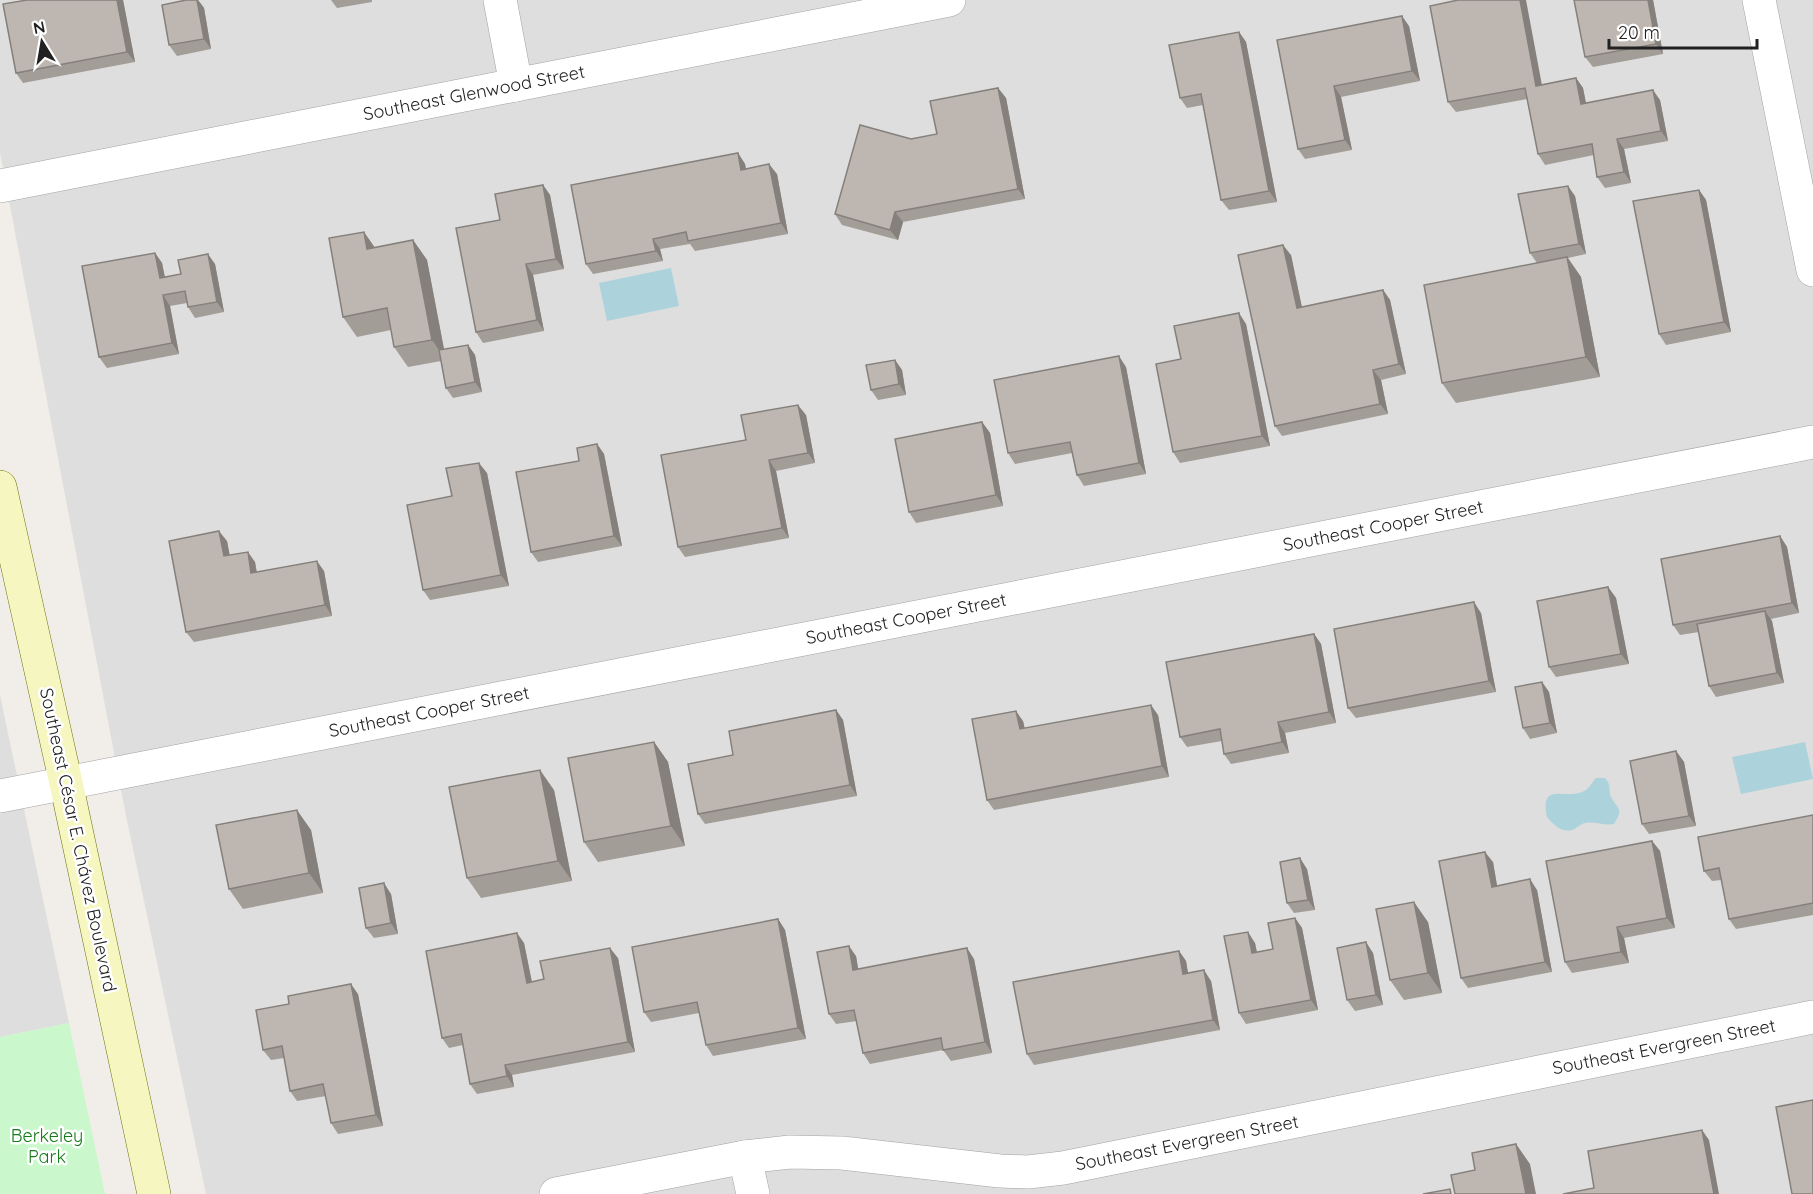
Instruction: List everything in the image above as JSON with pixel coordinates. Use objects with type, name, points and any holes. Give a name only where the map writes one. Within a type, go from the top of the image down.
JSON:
[{"type":"street","points":[[500,0],[516,85]]},
{"type":"street","name":"Southeast Glenwood Street","points":[[0,186],[949,0]]},
{"type":"street","points":[[1759,0],[1813,270]]},
{"type":"street","name":"Southeast Cooper Street","points":[[0,796],[1813,442]]},
{"type":"street","name":"Southeast César E. Chávez Boulevard","points":[[0,487],[154,1194]]},
{"type":"street","name":"Southeast Evergreen Street","points":[[556,1194],[745,1157],[790,1152],[842,1154],[1000,1172],[1063,1168],[1813,1017]]},
{"type":"street","points":[[745,1157],[753,1194]]},
{"type":"shaded area","points":[[0,0],[1813,0],[1813,1194],[206,1194],[126,816],[0,153]]},
{"type":"shaded area","points":[[0,695],[69,1023],[0,1037]]},
{"type":"green space","name":"Berkeley Park","points":[[69,1023],[105,1194],[0,1194],[0,1037]]},
{"type":"water","points":[[671,268],[679,306],[607,321],[599,283]]},
{"type":"water","points":[[1805,742],[1813,779],[1741,794],[1732,757]]},
{"type":"water","points":[[1596,778],[1605,778],[1611,797],[1619,809],[1619,815],[1614,824],[1585,823],[1568,831],[1555,825],[1547,817],[1547,798],[1557,794],[1579,793],[1586,790]]},
{"type":"building","points":[[27,0],[117,0],[127,52],[16,73],[3,4]]},
{"type":"building","points":[[197,0],[204,39],[169,45],[162,5]]},
{"type":"building","points":[[1458,0],[1520,0],[1536,86],[1576,78],[1581,104],[1653,90],[1661,131],[1617,139],[1624,172],[1597,177],[1592,144],[1538,154],[1525,88],[1448,102],[1430,6]]},
{"type":"building","points":[[1574,0],[1648,0],[1656,44],[1585,57]]},
{"type":"building","points":[[1402,16],[1412,71],[1334,86],[1345,140],[1298,149],[1277,40]]},
{"type":"building","points":[[1239,32],[1269,191],[1221,200],[1201,94],[1180,98],[1169,45]]},
{"type":"building","points":[[998,88],[1018,189],[895,212],[890,230],[835,214],[860,125],[911,139],[937,134],[930,101]]},
{"type":"building","points":[[738,153],[741,170],[769,164],[781,223],[688,241],[686,232],[653,239],[656,251],[586,264],[571,185]]},
{"type":"building","points":[[543,185],[556,259],[526,264],[537,320],[476,332],[456,228],[500,220],[495,194]]},
{"type":"building","points":[[1568,186],[1579,244],[1530,253],[1518,194]]},
{"type":"building","points":[[1699,190],[1724,322],[1659,334],[1633,201]]},
{"type":"building","points":[[364,232],[367,249],[413,240],[432,340],[394,347],[387,308],[343,317],[329,238]]},
{"type":"building","points":[[1283,245],[1297,308],[1383,290],[1399,364],[1373,370],[1380,404],[1275,426],[1238,255]]},
{"type":"building","points":[[155,253],[160,278],[181,274],[178,260],[208,254],[217,302],[188,307],[185,291],[163,295],[172,343],[99,357],[82,266]]},
{"type":"building","points":[[1567,257],[1586,357],[1442,383],[1424,285]]},
{"type":"building","points":[[1239,313],[1262,436],[1173,452],[1156,364],[1181,359],[1174,326]]},
{"type":"building","points":[[468,345],[475,382],[446,388],[439,350]]},
{"type":"building","points":[[1119,356],[1139,463],[1077,475],[1070,442],[1008,453],[994,380]]},
{"type":"building","points":[[895,360],[899,384],[871,390],[866,365]]},
{"type":"building","points":[[798,405],[808,453],[769,460],[782,528],[678,547],[661,455],[746,440],[741,415]]},
{"type":"building","points":[[982,422],[996,495],[909,512],[895,439]]},
{"type":"building","points":[[597,444],[614,536],[531,552],[516,472],[579,461],[577,448]]},
{"type":"building","points":[[479,463],[501,575],[423,590],[407,505],[452,496],[446,468]]},
{"type":"building","points":[[219,531],[224,556],[248,552],[251,573],[317,561],[325,605],[186,632],[169,541]]},
{"type":"building","points":[[1780,536],[1792,603],[1673,625],[1661,559]]},
{"type":"building","points":[[1608,587],[1621,654],[1549,667],[1537,601]]},
{"type":"building","points":[[1474,602],[1489,681],[1348,708],[1334,629]]},
{"type":"building","points":[[1765,611],[1777,673],[1709,686],[1697,624]]},
{"type":"building","points":[[1314,634],[1329,712],[1278,722],[1282,742],[1224,754],[1220,729],[1180,737],[1166,662]]},
{"type":"building","points":[[1542,682],[1550,723],[1523,728],[1515,687]]},
{"type":"building","points":[[1151,705],[1162,766],[987,800],[972,719],[1016,711],[1020,729]]},
{"type":"building","points":[[836,710],[850,785],[698,814],[688,764],[733,755],[729,731]]},
{"type":"building","points":[[654,742],[671,826],[584,842],[568,758]]},
{"type":"building","points":[[1676,751],[1689,816],[1642,824],[1630,761]]},
{"type":"building","points":[[540,770],[558,861],[467,878],[449,787]]},
{"type":"building","points":[[297,810],[309,873],[229,889],[216,825]]},
{"type":"building","points":[[1813,815],[1813,903],[1729,919],[1719,868],[1704,871],[1698,837]]},
{"type":"building","points":[[1652,841],[1667,918],[1617,927],[1621,952],[1565,962],[1546,861]]},
{"type":"building","points":[[1485,852],[1492,887],[1530,879],[1545,962],[1461,978],[1439,861]]},
{"type":"building","points":[[1300,858],[1308,900],[1287,903],[1280,862]]},
{"type":"building","points":[[384,883],[391,923],[366,928],[359,888]]},
{"type":"building","points":[[1414,902],[1428,973],[1390,980],[1376,909]]},
{"type":"building","points":[[1295,918],[1311,1000],[1239,1013],[1224,936],[1248,932],[1252,953],[1273,949],[1268,923]]},
{"type":"building","points":[[778,919],[798,1028],[706,1045],[697,1002],[644,1012],[632,947]]},
{"type":"building","points":[[517,933],[527,983],[544,979],[540,961],[610,948],[628,1042],[505,1065],[507,1076],[470,1084],[461,1034],[442,1038],[426,951]]},
{"type":"building","points":[[1366,942],[1376,995],[1347,1000],[1337,948]]},
{"type":"building","points":[[849,946],[853,970],[967,948],[985,1042],[943,1050],[941,1038],[863,1053],[854,1010],[829,1014],[817,952]]},
{"type":"building","points":[[1179,951],[1183,974],[1204,970],[1213,1020],[1027,1054],[1013,982]]},
{"type":"building","points":[[351,984],[376,1115],[331,1123],[323,1084],[290,1091],[282,1046],[263,1050],[256,1010],[289,1004],[288,996]]},
{"type":"building","points":[[1813,1100],[1813,1194],[1792,1194],[1776,1107]]},
{"type":"building","points":[[1702,1130],[1714,1194],[1563,1194],[1594,1188],[1588,1151]]},
{"type":"building","points":[[1516,1144],[1526,1194],[1455,1194],[1451,1175],[1475,1170],[1472,1153]]},
{"type":"building","points":[[1450,1189],[1451,1194],[1423,1194]]}]
